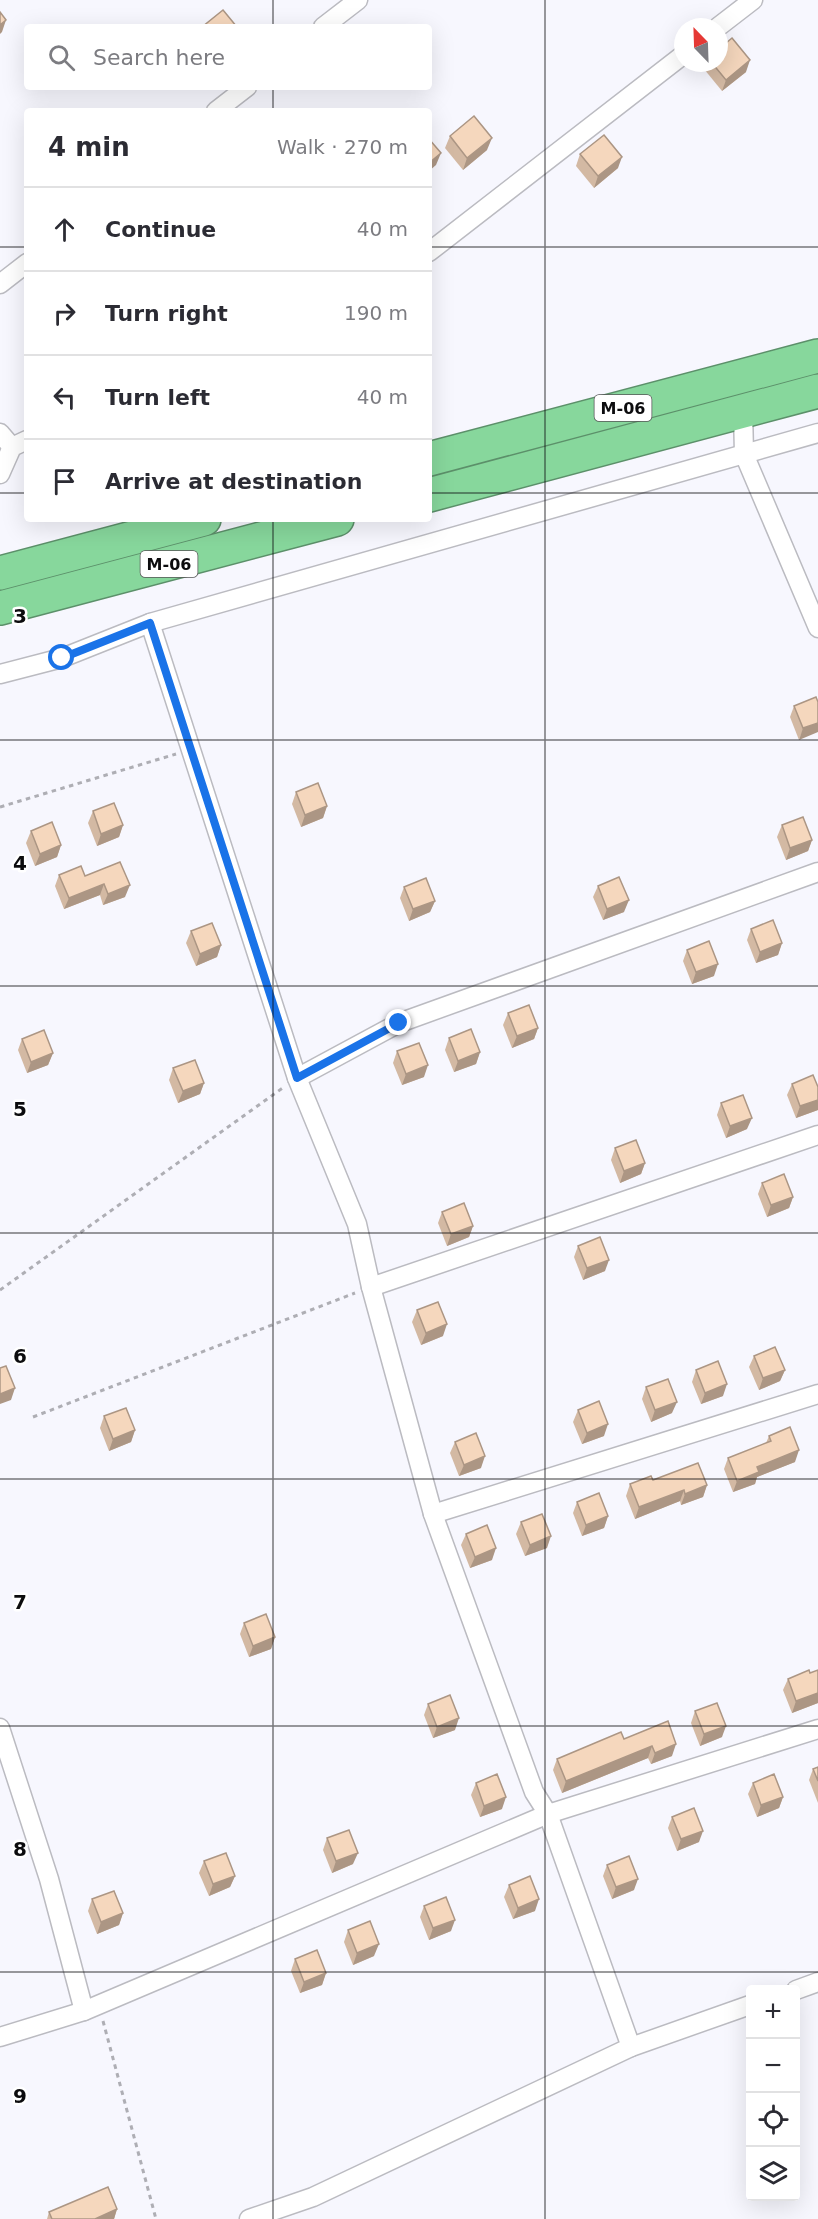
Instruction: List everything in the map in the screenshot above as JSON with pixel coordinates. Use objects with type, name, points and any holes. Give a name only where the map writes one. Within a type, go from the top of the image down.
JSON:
[{"type":"highway","name":"М-06","points":[[432,458],[818,356]]},
{"type":"highway","name":"М-06","points":[[432,494],[818,392]]},
{"type":"highway","name":"М-06","points":[[0,573],[193,522]]},
{"type":"highway","name":"М-06","points":[[0,609],[326,522]]},
{"type":"street","points":[[328,24],[358,0]]},
{"type":"street","points":[[728,19],[753,0]]},
{"type":"street","points":[[432,250],[674,62]]},
{"type":"street","points":[[220,108],[243,90]]},
{"type":"street","points":[[0,284],[24,264]]},
{"type":"street","points":[[743,411],[744,454],[818,628]]},
{"type":"street","points":[[0,433],[20,444],[0,474]]},
{"type":"street","points":[[0,674],[62,658],[150,623],[818,433]]},
{"type":"street","points":[[150,623],[297,1078],[357,1224],[371,1287],[433,1514],[534,1792],[548,1814],[631,2047]]},
{"type":"street","points":[[297,1078],[399,1023],[818,872]]},
{"type":"street","points":[[371,1287],[818,1135]]},
{"type":"street","points":[[433,1514],[818,1394]]},
{"type":"street","points":[[0,1728],[91,2008]]},
{"type":"street","points":[[0,2037],[91,2008],[548,1814],[818,1729]]},
{"type":"street","points":[[800,1988],[818,1982]]},
{"type":"street","points":[[249,2219],[314,2197],[631,2047],[746,2006]]},
{"type":"path","points":[[0,807],[192,749]]},
{"type":"path","points":[[0,1290],[297,1078]]},
{"type":"path","points":[[33,1417],[371,1287]]},
{"type":"path","points":[[91,2008],[156,2219]]},
{"type":"building","points":[[223,10],[235,24],[206,24]]},
{"type":"building","points":[[0,12],[6,20],[0,25]]},
{"type":"building","points":[[732,38],[750,60],[726,80],[719,72],[728,72],[728,41]]},
{"type":"building","points":[[474,116],[492,138],[467,158],[450,136]]},
{"type":"building","points":[[604,135],[622,157],[598,176],[580,154]]},
{"type":"building","points":[[432,142],[441,153],[432,160]]},
{"type":"building","points":[[816,697],[818,723],[803,728],[794,706]]},
{"type":"building","points":[[318,783],[327,806],[305,815],[296,792]]},
{"type":"building","points":[[114,803],[123,825],[101,834],[93,811]]},
{"type":"building","points":[[803,817],[812,840],[790,848],[782,825]]},
{"type":"building","points":[[52,822],[61,845],[40,854],[31,831]]},
{"type":"building","points":[[120,862],[130,885],[108,894],[104,884],[69,898],[59,875],[81,866],[85,876]]},
{"type":"building","points":[[619,877],[629,900],[607,909],[598,886]]},
{"type":"building","points":[[426,878],[435,901],[413,909],[404,887]]},
{"type":"building","points":[[773,920],[782,943],[760,952],[751,929]]},
{"type":"building","points":[[212,923],[221,945],[200,954],[191,931]]},
{"type":"building","points":[[709,941],[718,964],[696,972],[687,950]]},
{"type":"building","points":[[529,1005],[538,1028],[517,1036],[508,1013]]},
{"type":"building","points":[[471,1029],[480,1052],[458,1061],[449,1038]]},
{"type":"building","points":[[44,1030],[53,1053],[31,1062],[22,1039]]},
{"type":"building","points":[[419,1043],[428,1065],[406,1074],[397,1051]]},
{"type":"building","points":[[195,1060],[204,1083],[183,1091],[173,1068]]},
{"type":"building","points":[[813,1075],[818,1087],[818,1100],[800,1106],[792,1084]]},
{"type":"building","points":[[743,1095],[752,1118],[730,1126],[721,1103]]},
{"type":"building","points":[[636,1140],[645,1163],[624,1171],[615,1148]]},
{"type":"building","points":[[784,1174],[793,1197],[771,1205],[762,1183]]},
{"type":"building","points":[[464,1203],[473,1226],[451,1234],[442,1212]]},
{"type":"building","points":[[600,1237],[609,1260],[587,1268],[578,1246]]},
{"type":"building","points":[[438,1302],[447,1324],[426,1333],[417,1310]]},
{"type":"building","points":[[775,1347],[785,1370],[763,1378],[754,1356]]},
{"type":"building","points":[[718,1361],[727,1384],[705,1393],[696,1370]]},
{"type":"building","points":[[6,1366],[15,1388],[0,1394],[0,1368]]},
{"type":"building","points":[[668,1379],[677,1402],[655,1410],[646,1387]]},
{"type":"building","points":[[599,1401],[608,1424],[587,1433],[578,1410]]},
{"type":"building","points":[[126,1408],[135,1430],[113,1439],[104,1416]]},
{"type":"building","points":[[790,1427],[799,1450],[757,1467],[759,1472],[737,1481],[728,1458],[771,1441],[769,1436]]},
{"type":"building","points":[[476,1433],[485,1456],[464,1465],[455,1442]]},
{"type":"building","points":[[698,1463],[707,1485],[685,1494],[684,1490],[639,1507],[630,1484],[651,1476],[653,1480]]},
{"type":"building","points":[[599,1493],[608,1516],[586,1525],[577,1502]]},
{"type":"building","points":[[542,1514],[551,1536],[530,1545],[521,1522]]},
{"type":"building","points":[[487,1525],[496,1548],[475,1557],[466,1534]]},
{"type":"building","points":[[266,1614],[275,1637],[253,1646],[244,1623]]},
{"type":"building","points":[[809,1670],[810,1673],[818,1670],[818,1693],[796,1701],[788,1679]]},
{"type":"building","points":[[450,1695],[459,1718],[437,1727],[428,1704]]},
{"type":"building","points":[[717,1703],[726,1726],[704,1734],[695,1711]]},
{"type":"building","points":[[668,1721],[676,1744],[655,1753],[652,1746],[566,1781],[557,1759],[621,1732],[624,1739]]},
{"type":"building","points":[[818,1767],[818,1781],[813,1769]]},
{"type":"building","points":[[497,1774],[506,1797],[484,1806],[476,1783]]},
{"type":"building","points":[[774,1774],[783,1797],[761,1805],[753,1783]]},
{"type":"building","points":[[694,1808],[703,1831],[681,1839],[672,1817]]},
{"type":"building","points":[[349,1830],[358,1853],[336,1861],[327,1838]]},
{"type":"building","points":[[226,1853],[235,1876],[213,1884],[204,1861]]},
{"type":"building","points":[[629,1856],[638,1879],[616,1887],[607,1865]]},
{"type":"building","points":[[530,1876],[539,1899],[518,1908],[509,1885]]},
{"type":"building","points":[[114,1891],[123,1913],[101,1922],[92,1899]]},
{"type":"building","points":[[446,1897],[455,1920],[433,1928],[424,1906]]},
{"type":"building","points":[[370,1921],[379,1944],[357,1953],[348,1930]]},
{"type":"building","points":[[317,1950],[326,1973],[304,1982],[295,1959]]},
{"type":"building","points":[[108,2187],[117,2209],[95,2219],[52,2219],[49,2212]]},
{"type":"route","points":[[62,658],[150,623],[297,1078],[399,1023]]}]
